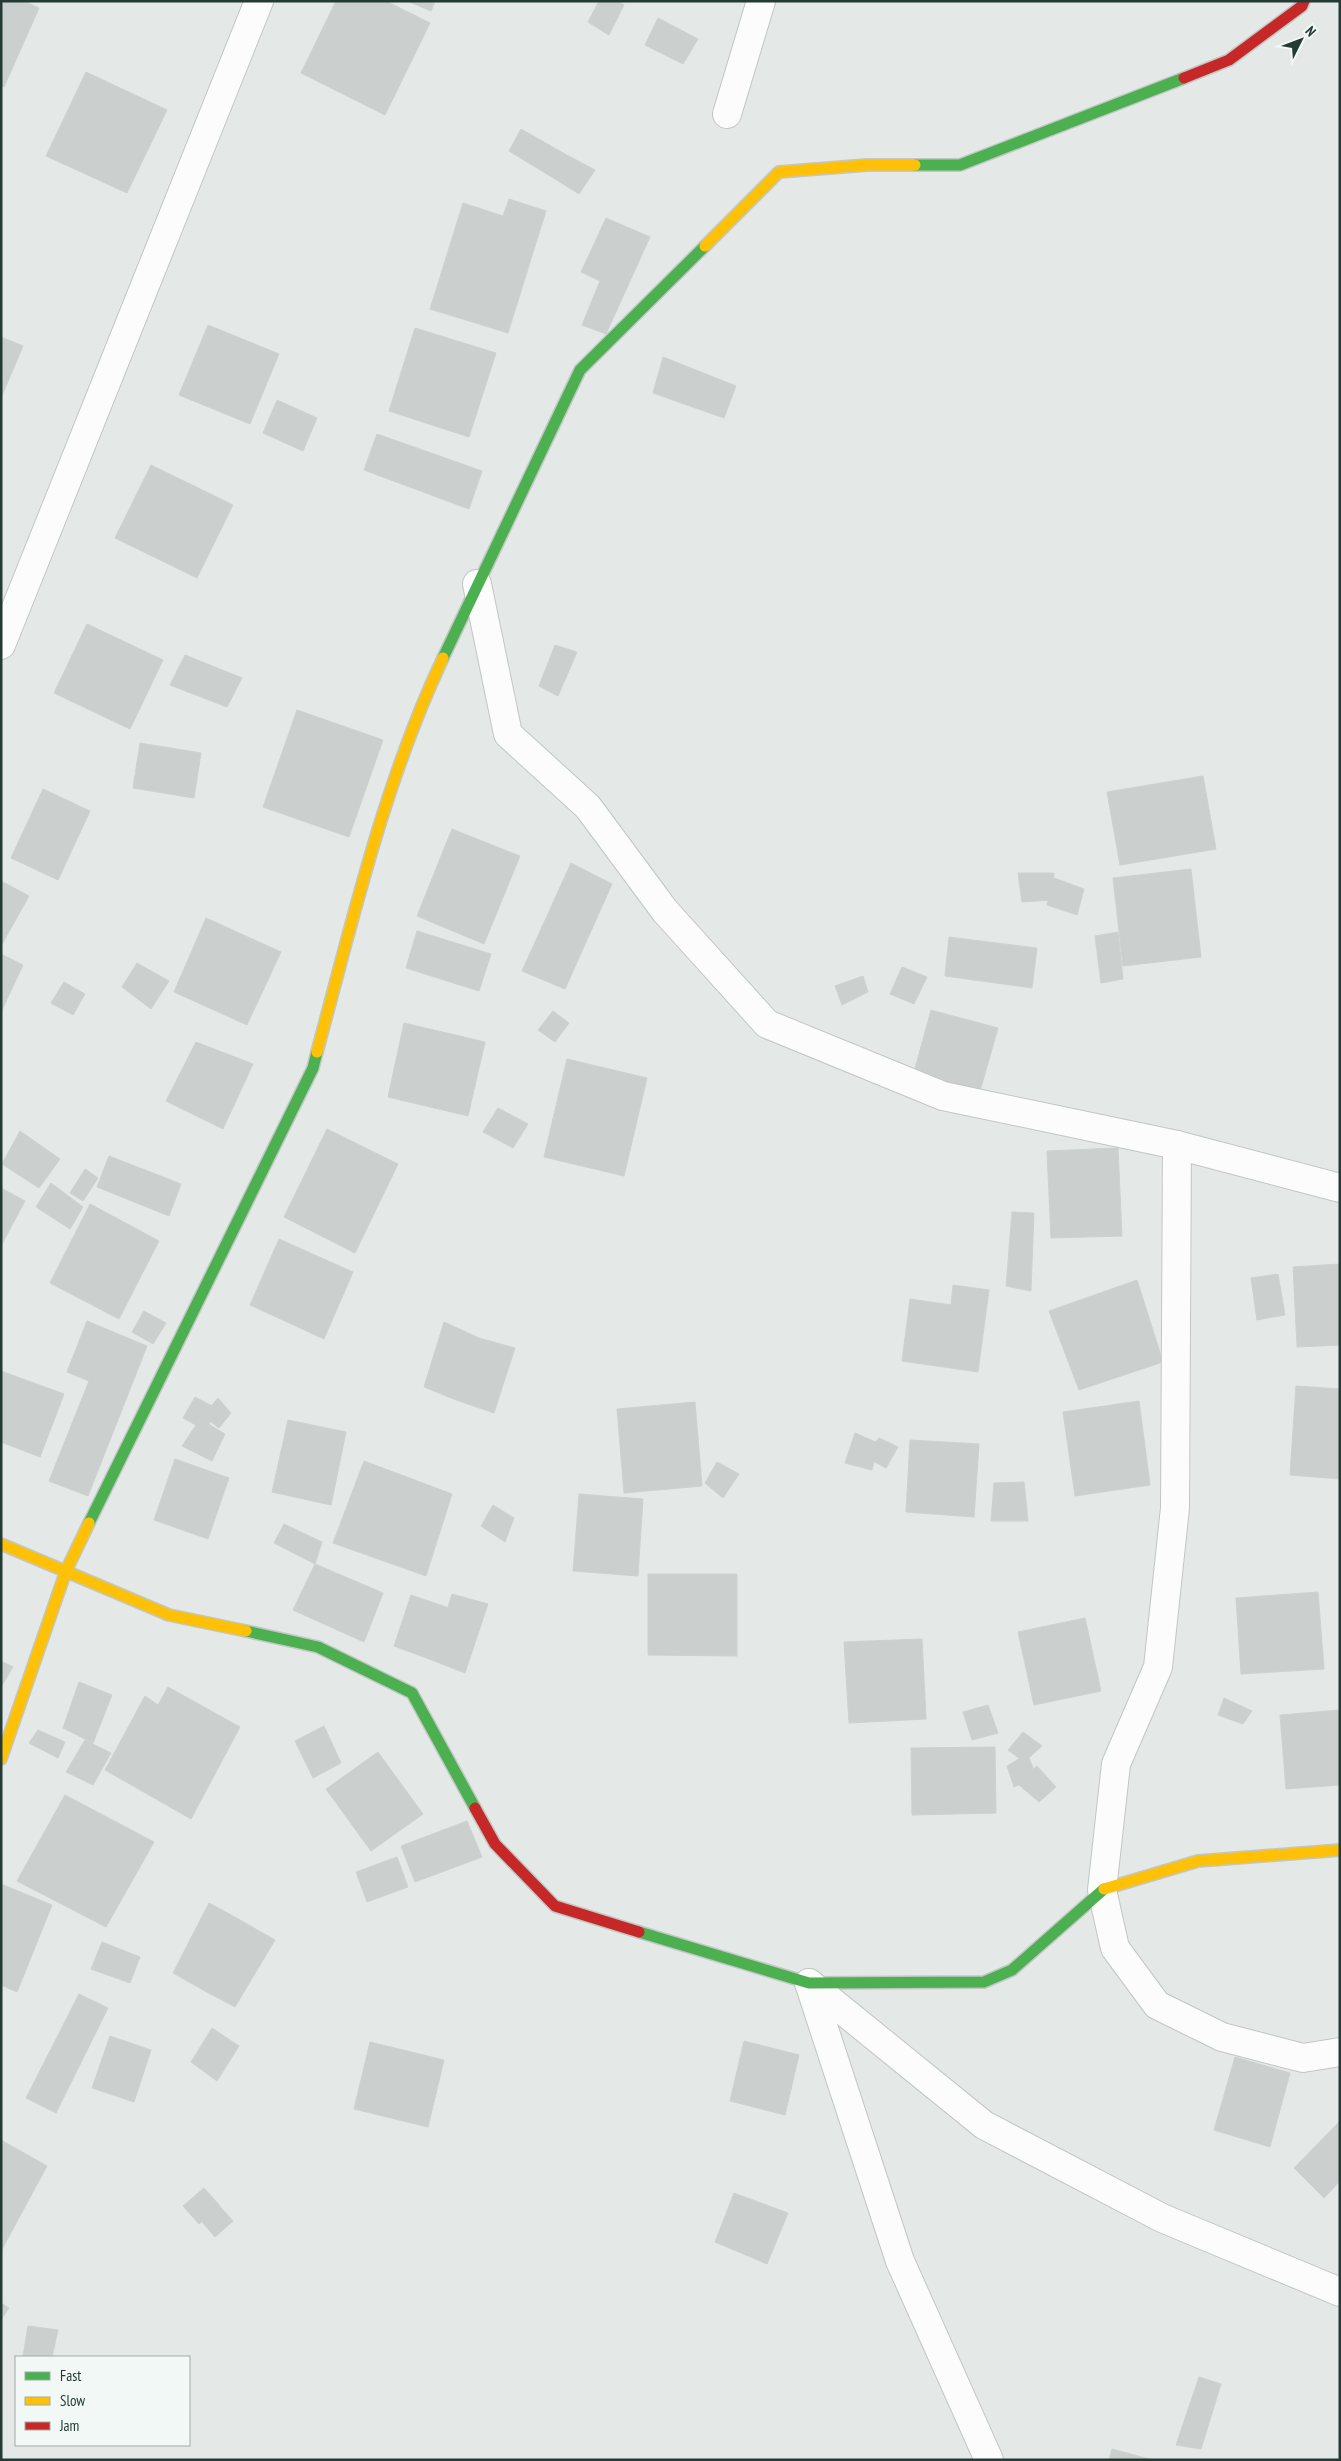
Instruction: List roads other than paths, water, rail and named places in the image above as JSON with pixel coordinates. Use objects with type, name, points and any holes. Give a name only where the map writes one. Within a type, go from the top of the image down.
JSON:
[{"type":"street","points":[[1,645],[258,1]]},
{"type":"street","points":[[727,114],[761,1]]},
{"type":"street","points":[[1,1759],[66,1571],[313,1068],[375,838],[421,704],[580,370],[779,172],[867,165],[960,165],[1229,60],[1302,6],[1304,1]]},
{"type":"street","points":[[477,584],[508,734],[588,806],[665,911],[767,1024],[943,1096],[1176,1145],[1340,1188]]},
{"type":"street","points":[[1176,1145],[1175,1508],[1158,1667],[1116,1764],[1102,1890],[1115,1948],[1157,2004],[1222,2037],[1303,2058],[1340,2052]]},
{"type":"street","points":[[1,1544],[169,1615],[318,1647],[412,1693],[495,1844],[556,1906],[809,1983],[984,1982],[1012,1970],[1102,1890],[1198,1861],[1340,1850]]},
{"type":"street","points":[[809,1983],[984,2125],[1162,2218],[1340,2292]]},
{"type":"street","points":[[809,1983],[900,2261],[989,2460]]}]
